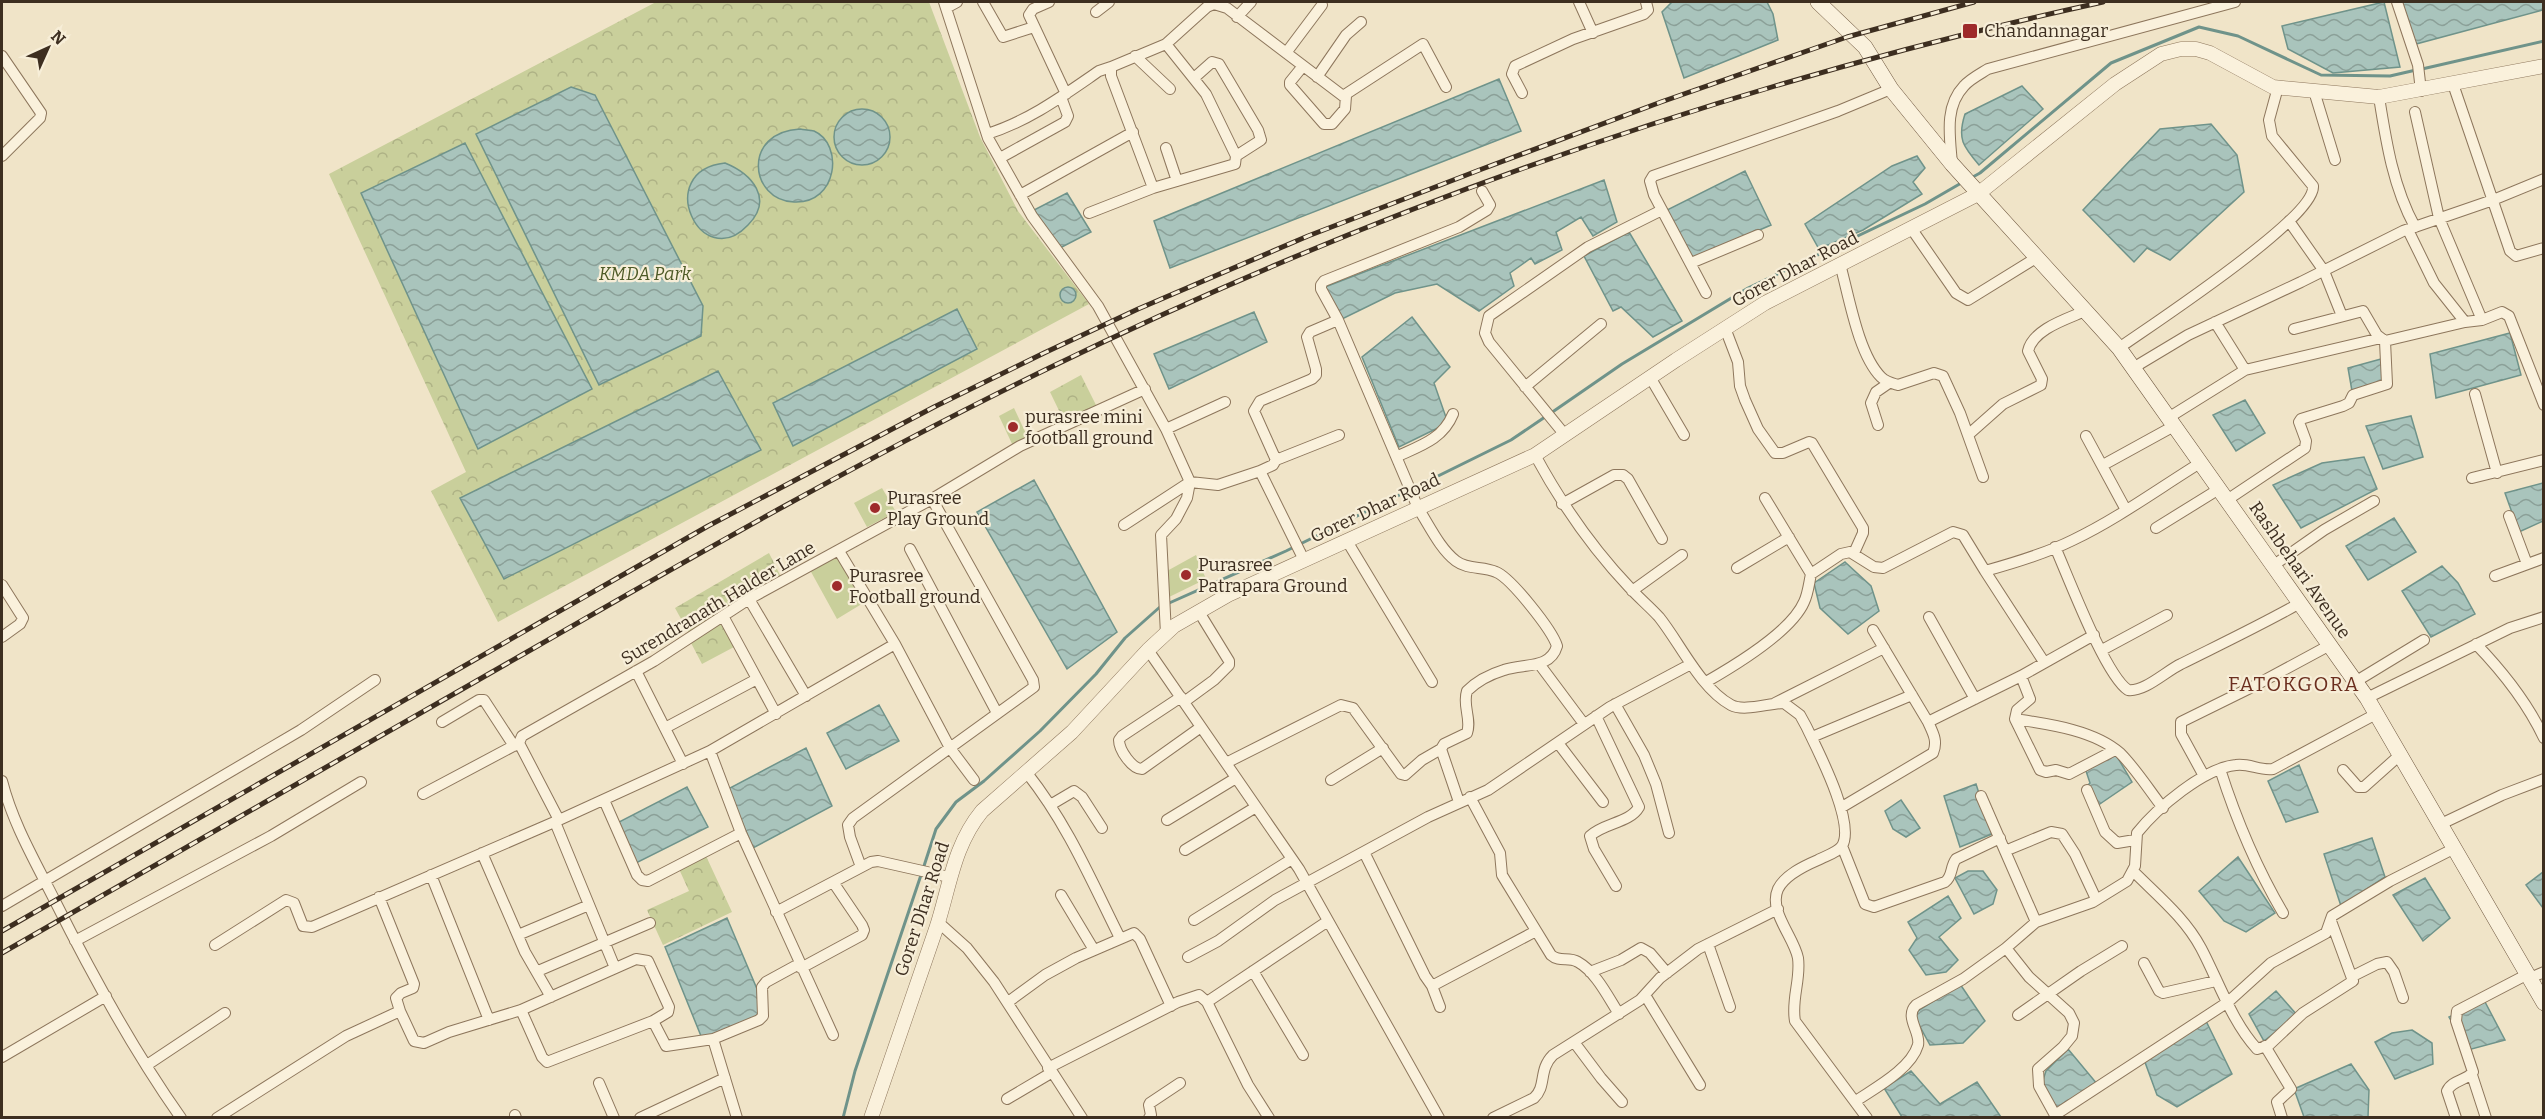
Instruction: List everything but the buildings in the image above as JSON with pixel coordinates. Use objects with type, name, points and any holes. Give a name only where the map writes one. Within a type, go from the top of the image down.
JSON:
[{"type":"main road","name":"Rashbehari Avenue","points":[[1818,2],[1865,47],[1892,89],[1952,164],[2119,348],[2367,698],[2455,848],[2534,975],[2544,1003]]},
{"type":"street","points":[[957,2],[945,5],[987,134],[1020,195],[1098,306],[1166,429],[1190,482],[1187,498],[1176,519],[1161,535],[1166,634]]},
{"type":"street","points":[[983,2],[1003,37],[1034,27]]},
{"type":"street","points":[[1000,158],[1065,122],[1068,116],[1063,96],[1030,12],[1048,2]]},
{"type":"street","points":[[1096,12],[1109,2]]},
{"type":"street","points":[[1237,17],[1251,2]]},
{"type":"street","points":[[1579,2],[1593,33]]},
{"type":"street","points":[[1522,93],[1512,74],[1515,66],[1554,47],[1644,14],[1648,10],[1646,2]]},
{"type":"street","points":[[1952,164],[1948,123],[1953,102],[1964,86],[1988,69],[2235,2]]},
{"type":"street","points":[[2397,2],[2418,65],[2420,84]]},
{"type":"street","points":[[987,134],[1011,125],[1063,96],[1099,71],[1166,44],[1207,7],[1214,4],[1227,8],[1317,77],[1346,96]]},
{"type":"street","points":[[1286,53],[1322,5]]},
{"type":"street","points":[[1317,77],[1346,35],[1361,22]]},
{"type":"street","points":[[1089,213],[1153,188],[1232,166],[1236,160],[1206,94],[1166,44]]},
{"type":"street","points":[[1303,66],[1290,85],[1324,124],[1332,124],[1344,111],[1346,96],[1422,44],[1446,87]]},
{"type":"street","name":"Gorer Dhar Road","points":[[871,1118],[938,922],[949,877],[963,839],[972,824],[982,811],[1072,732],[1148,650],[1166,634],[1300,550],[1347,541],[1535,455],[1765,303],[1911,228],[2161,54],[2181,49],[2210,53],[2278,87]]},
{"type":"street","points":[[2,56],[41,114],[40,118],[4,149]]},
{"type":"street","points":[[1135,56],[1170,89]]},
{"type":"street","points":[[1194,78],[1212,62],[1219,64],[1258,130],[1261,140],[1236,156]]},
{"type":"street","points":[[1111,66],[1112,76],[1153,188]]},
{"type":"street","points":[[2119,348],[2222,276],[2289,221],[2311,198],[2313,186],[2272,136],[2269,120],[2278,87],[2379,97],[2420,84],[2453,84],[2542,70]]},
{"type":"street","points":[[2453,84],[2510,251],[2516,256],[2544,248]]},
{"type":"street","points":[[1706,293],[1651,188],[1650,181],[1653,176],[1838,111],[1892,89]]},
{"type":"street","points":[[2314,91],[2335,160]]},
{"type":"street","points":[[2379,97],[2390,159],[2411,228],[2434,283],[2465,322]]},
{"type":"street","points":[[2415,112],[2439,218],[2482,320]]},
{"type":"street","points":[[1020,195],[1133,132]]},
{"type":"street","points":[[1166,148],[1177,181]]},
{"type":"street","points":[[2133,368],[2188,335],[2411,228],[2493,200],[2544,179]]},
{"type":"street","points":[[1226,763],[1341,705],[1353,708],[1401,774],[1405,775],[1422,759],[1441,749],[1444,744],[1467,733],[1470,727],[1464,700],[1467,691],[1472,686],[1501,670],[1514,666],[1540,665],[1555,653],[1557,646],[1541,620],[1500,574],[1492,570],[1467,567],[1456,561],[1418,508],[1398,456],[1338,320],[1321,289],[1324,281],[1459,226],[1487,210],[1491,205],[1482,191]]},
{"type":"street","points":[[1565,435],[1489,342],[1485,333],[1489,316],[1596,243],[1662,210]]},
{"type":"street","points":[[2289,221],[2324,271],[2342,316]]},
{"type":"street","points":[[1911,228],[1956,293],[1968,300],[2036,258]]},
{"type":"street","points":[[1691,263],[1758,235]]},
{"type":"street","points":[[1840,264],[1863,345],[1874,368],[1889,383],[1898,385],[1934,374],[1943,376],[1983,477]]},
{"type":"street","points":[[1968,435],[2003,404],[2041,385],[2042,379],[2028,351],[2029,346],[2049,328],[2085,311]]},
{"type":"street","points":[[2156,528],[2223,495],[2305,448],[2306,441],[2299,422],[2301,419],[2343,406],[2349,403],[2353,395],[2387,384],[2383,340],[2363,312],[2294,329]]},
{"type":"street","points":[[2103,465],[2171,422],[2245,370],[2482,320],[2502,312],[2509,316],[2544,405]]},
{"type":"street","points":[[1276,460],[1254,411],[1256,405],[1316,375],[1307,337],[1310,332],[1338,320]]},
{"type":"street","points":[[2215,322],[2245,370]]},
{"type":"street","points":[[1526,387],[1601,324]]},
{"type":"street","points":[[1725,328],[1738,362],[1740,386],[1758,429],[1775,453],[1783,453],[1809,442],[1812,443],[1863,528],[1854,553]]},
{"type":"street","points":[[1650,377],[1684,435]]},
{"type":"street","points":[[1878,425],[1871,403],[1876,392],[1889,383]]},
{"type":"street","name":"Surendranath Halder Lane","points":[[423,794],[516,744],[522,736],[636,671],[749,599],[932,499],[1020,446],[1144,389]]},
{"type":"street","points":[[2475,394],[2497,473]]},
{"type":"street","points":[[1166,429],[1225,402]]},
{"type":"street","points":[[1398,456],[1432,440],[1447,428],[1453,414]]},
{"type":"street","points":[[1124,525],[1190,482],[1218,485],[1260,471],[1273,465],[1276,460],[1339,435]]},
{"type":"street","points":[[2086,436],[2126,510]]},
{"type":"street","points":[[1535,455],[1562,504],[1632,591],[1659,617],[1706,682],[1730,705],[1739,708],[1784,703],[1800,715],[1842,807],[1845,831],[1842,846],[1865,904],[1874,907],[1945,882],[1951,875],[1952,864],[1956,859],[2000,838]]},
{"type":"street","points":[[2472,478],[2544,460]]},
{"type":"street","points":[[1985,572],[2072,540],[2126,510],[2200,462]]},
{"type":"street","points":[[1260,471],[1300,550]]},
{"type":"street","points":[[1562,504],[1614,475],[1623,475],[1628,479],[1662,539]]},
{"type":"street","points":[[1765,498],[1811,574]]},
{"type":"street","points":[[861,867],[848,825],[853,818],[1034,687],[1033,680],[932,499]]},
{"type":"street","points":[[2274,565],[2324,530],[2374,501]]},
{"type":"street","points":[[2509,516],[2527,564]]},
{"type":"street","points":[[1706,682],[1768,641],[1804,603],[1811,574],[1841,554],[1854,553],[1874,567],[1883,568],[1953,532],[1963,536],[2044,662]]},
{"type":"street","points":[[1737,568],[1789,537]]},
{"type":"street","points":[[1347,541],[1432,682]]},
{"type":"street","points":[[2055,547],[2094,636],[2121,685],[2133,690],[2300,603]]},
{"type":"street","points":[[910,549],[997,713]]},
{"type":"street","points":[[839,551],[895,644],[951,748],[974,780]]},
{"type":"street","points":[[1632,591],[1682,555]]},
{"type":"street","points":[[2495,576],[2544,558]]},
{"type":"street","points":[[2,585],[23,618],[20,624],[2,637]]},
{"type":"street","points":[[749,599],[806,696]]},
{"type":"street","points":[[1199,612],[1229,661],[1229,665],[1214,680],[1119,740],[1121,748],[1134,767],[1142,769],[1201,726]]},
{"type":"street","points":[[2102,650],[2167,615]]},
{"type":"street","points":[[723,616],[776,714]]},
{"type":"street","points":[[1929,617],[1975,699]]},
{"type":"street","points":[[2367,698],[2476,644],[2511,628],[2544,617]]},
{"type":"street","points":[[1842,807],[1933,753],[1936,746],[1935,737],[1928,722],[1874,630]]},
{"type":"street","points":[[1928,722],[2021,676],[2094,636]]},
{"type":"street","points":[[2355,682],[2424,639]]},
{"type":"street","points":[[215,945],[286,900],[294,903],[303,926],[312,927],[557,821],[710,751],[895,644]]},
{"type":"street","points":[[2476,644],[2521,697],[2544,738]]},
{"type":"street","points":[[2204,776],[2181,734],[2181,722],[2330,645]]},
{"type":"street","points":[[1774,703],[1884,648]]},
{"type":"street","points":[[1148,650],[1292,859],[1439,1118]]},
{"type":"street","points":[[1188,957],[1218,942],[1275,900],[1459,802],[1506,780],[1614,704],[1691,664]]},
{"type":"street","points":[[1540,665],[1584,724]]},
{"type":"street","points":[[636,671],[683,764]]},
{"type":"street","points":[[2021,676],[2030,699],[2017,710],[2015,719],[2037,765],[2043,772],[2056,770],[2069,774],[2115,750]]},
{"type":"street","points":[[665,728],[757,679]]},
{"type":"street","points":[[2,906],[301,730],[375,680]]},
{"type":"street","points":[[1812,737],[1912,695]]},
{"type":"street","points":[[442,722],[479,700],[483,700],[516,744],[557,821],[615,968]]},
{"type":"street","points":[[1614,704],[1644,755],[1656,784],[1669,833]]},
{"type":"street","points":[[1856,1101],[1900,1071],[1916,1048],[1919,1043],[1911,1017],[1912,1009],[1916,1005],[1963,979],[2006,948],[2036,922],[2096,899],[2127,881],[2133,872],[2135,840],[2143,826],[2204,776],[2239,764],[2273,770],[2376,714]]},
{"type":"street","points":[[1596,716],[1639,807],[1633,814],[1611,823],[1590,836],[1594,849],[1616,886]]},
{"type":"street","points":[[2015,719],[2072,728],[2115,750],[2163,808]]},
{"type":"street","points":[[1558,743],[1603,802]]},
{"type":"street","points":[[1331,780],[1383,748]]},
{"type":"street","points":[[1441,749],[1459,802]]},
{"type":"street","points":[[710,751],[741,833],[833,1035]]},
{"type":"street","points":[[2343,770],[2358,787],[2364,787],[2401,754]]},
{"type":"street","points":[[2220,769],[2261,875],[2283,913]]},
{"type":"street","points":[[1027,773],[1052,804],[1120,938]]},
{"type":"street","points":[[1167,820],[1236,778]]},
{"type":"street","points":[[2441,824],[2502,795],[2544,779]]},
{"type":"street","points":[[2,781],[6,813],[106,996],[181,1118]]},
{"type":"street","points":[[75,941],[271,836],[361,782]]},
{"type":"street","points":[[2087,790],[2109,837],[2117,843],[2135,840]]},
{"type":"street","points":[[1052,804],[1074,791],[1082,797],[1102,828]]},
{"type":"street","points":[[1981,796],[2036,922]]},
{"type":"street","points":[[1470,798],[1500,853],[1502,875],[1555,959],[1572,959],[1590,972],[1619,1014]]},
{"type":"street","points":[[604,800],[637,875],[642,880],[648,880],[741,833]]},
{"type":"street","points":[[1185,850],[1257,807]]},
{"type":"street","points":[[2005,850],[2051,832],[2062,834],[2075,854],[2096,899]]},
{"type":"street","points":[[1842,846],[1836,852],[1800,868],[1779,887],[1776,897],[1778,909],[1798,957],[1798,980],[1792,1005],[1795,1021],[1867,1118]]},
{"type":"street","points":[[2006,948],[2029,978],[2069,1013],[2074,1023],[2072,1036],[2038,1069],[2039,1086],[2054,1116],[2228,1002],[2271,963],[2326,933],[2330,919],[2390,881],[2455,848]]},
{"type":"street","points":[[1364,852],[1432,986],[1440,1007]]},
{"type":"street","points":[[482,853],[518,935],[551,997]]},
{"type":"street","points":[[1194,920],[1292,859]]},
{"type":"street","points":[[776,912],[861,867],[878,861],[949,877]]},
{"type":"street","points":[[2133,872],[2181,918],[2201,948],[2216,981],[2257,1049],[2265,1046],[2303,1013],[2350,984],[2353,976],[2330,919]]},
{"type":"street","points":[[431,875],[489,1020]]},
{"type":"street","points":[[653,1022],[666,1046],[713,1039],[759,1020],[763,1012],[762,987],[766,982],[862,935],[864,930],[833,882]]},
{"type":"street","points":[[1061,895],[1094,950]]},
{"type":"street","points":[[379,897],[414,984],[413,988],[396,998],[414,1041],[419,1043],[521,1010],[636,959],[648,961],[669,1007],[668,1012],[653,1022],[547,1062],[542,1057],[521,1010]]},
{"type":"street","points":[[518,935],[589,905]]},
{"type":"street","points":[[1493,1118],[1534,1098],[1539,1093],[1547,1061],[1645,995],[1667,973],[1708,944],[1778,909]]},
{"type":"street","points":[[1207,1002],[1328,921]]},
{"type":"street","points":[[938,922],[967,948],[1008,1002],[1082,1118]]},
{"type":"street","points":[[538,971],[650,923]]},
{"type":"street","points":[[1432,986],[1536,931]]},
{"type":"street","points":[[1008,1002],[1045,975],[1128,934],[1137,935],[1171,1006]]},
{"type":"street","points":[[1708,944],[1730,1007]]},
{"type":"street","points":[[2018,1016],[2046,994],[2122,946]]},
{"type":"street","points":[[1590,972],[1621,960],[1641,948],[1650,953],[1667,973]]},
{"type":"street","points":[[2353,976],[2377,964],[2387,962],[2394,972],[2403,998]]},
{"type":"street","points":[[2144,963],[2163,993],[2216,981]]},
{"type":"street","points":[[1253,971],[1303,1054]]},
{"type":"street","points":[[2486,1118],[2455,1017],[2457,1011],[2534,975]]},
{"type":"street","points":[[1007,1099],[1050,1071],[1171,1006],[1199,995],[1207,1002],[1248,1084],[1269,1118]]},
{"type":"street","points":[[1645,995],[1700,1085]]},
{"type":"street","points":[[2,1057],[106,996]]},
{"type":"street","points":[[217,1118],[346,1036],[400,1011]]},
{"type":"street","points":[[147,1065],[225,1013]]},
{"type":"street","points":[[713,1039],[737,1118]]},
{"type":"street","points":[[1575,1042],[1600,1078],[1622,1102]]},
{"type":"street","points":[[2265,1046],[2291,1089],[2277,1102],[2282,1118]]},
{"type":"street","points":[[2456,1118],[2447,1091],[2452,1084],[2472,1075]]},
{"type":"street","points":[[640,1118],[724,1078]]},
{"type":"street","points":[[599,1083],[614,1118]]},
{"type":"street","points":[[1149,1118],[1150,1103],[1180,1083]]},
{"type":"green space","name":"KMDA Park","points":[[656,2],[929,2],[980,137],[1018,211],[1089,304],[498,622],[431,491],[466,472],[329,174]]},
{"type":"green space","points":[[1081,375],[1097,407],[1065,423],[1050,392]]},
{"type":"green space","name":"purasree mini football ground","points":[[1014,408],[1028,438],[1013,446],[999,416]]},
{"type":"green space","name":"Purasree Play Ground","points":[[882,488],[896,512],[867,527],[854,503]]},
{"type":"green space","points":[[769,553],[782,579],[690,635],[675,608]]},
{"type":"green space","name":"Purasree Football ground","points":[[838,555],[865,602],[837,619],[810,570]]},
{"type":"green space","name":"Purasree Patrapara Ground","points":[[1196,555],[1206,579],[1167,598],[1167,571]]},
{"type":"green space","points":[[720,621],[734,647],[702,664],[690,641]]},
{"type":"green space","points":[[706,856],[732,912],[663,945],[647,910],[689,891],[679,869]]},
{"type":"water","points":[[1672,2],[1767,2],[1773,14],[1778,40],[1684,78],[1662,12]]},
{"type":"water","points":[[2384,2],[2400,67],[2333,73],[2288,49],[2282,26]]},
{"type":"water","points":[[2402,2],[2543,2],[2543,10],[2416,44]]},
{"type":"water","points":[[1499,79],[1521,131],[1170,268],[1154,221]]},
{"type":"water","points":[[2022,86],[2043,109],[1979,165],[1963,142],[1962,130],[1965,114]]},
{"type":"water","points":[[571,87],[595,95],[703,306],[701,336],[599,385],[476,134]]},
{"type":"water","points":[[862,109],[877,114],[885,122],[890,137],[885,152],[877,160],[862,165],[847,160],[839,152],[834,137],[839,122],[847,114]]},
{"type":"water","points":[[2211,124],[2237,155],[2244,192],[2170,260],[2147,248],[2134,262],[2083,210],[2160,129]]},
{"type":"water","points":[[800,129],[814,131],[824,138],[830,148],[832,172],[828,184],[820,194],[809,200],[794,202],[779,198],[768,190],[761,179],[758,166],[761,153],[768,141],[781,133]]},
{"type":"water","points":[[465,143],[592,389],[478,449],[361,193]]},
{"type":"water","points":[[1917,156],[1925,168],[1913,182],[1922,194],[1863,230],[1819,249],[1805,224],[1892,166]]},
{"type":"water","points":[[725,163],[751,181],[759,197],[759,206],[756,215],[748,225],[731,237],[714,238],[701,229],[692,216],[688,199],[691,183],[703,170]]},
{"type":"water","points":[[1745,171],[1771,225],[1692,259],[1667,210]]},
{"type":"water","points":[[1604,180],[1617,222],[1593,236],[1581,217],[1556,232],[1562,250],[1535,264],[1531,258],[1510,273],[1514,286],[1479,311],[1437,284],[1395,293],[1342,319],[1325,287]]},
{"type":"water","points":[[1067,193],[1091,232],[1060,248],[1034,210]]},
{"type":"water","points":[[1629,232],[1682,321],[1653,337],[1621,307],[1613,311],[1584,256]]},
{"type":"water","points":[[1065,287],[1071,287],[1076,295],[1074,301],[1065,303],[1060,298],[1060,292]]},
{"type":"water","points":[[957,309],[977,349],[793,446],[773,403]]},
{"type":"water","points":[[1254,312],[1267,342],[1169,389],[1154,354]]},
{"type":"water","points":[[1412,317],[1450,367],[1434,383],[1448,423],[1399,447],[1362,357]]},
{"type":"water","points":[[2510,333],[2521,375],[2436,398],[2430,354]]},
{"type":"water","points":[[2381,359],[2384,384],[2352,391],[2348,368]]},
{"type":"water","points":[[718,371],[761,450],[504,579],[460,498]]},
{"type":"water","points":[[2245,400],[2265,433],[2236,451],[2213,415]]},
{"type":"water","points":[[2411,416],[2423,457],[2383,469],[2366,426]]},
{"type":"water","points":[[2364,457],[2377,489],[2301,528],[2273,485],[2322,463]]},
{"type":"water","points":[[1034,480],[1117,632],[1067,669],[977,512]]},
{"type":"water","points":[[2543,483],[2543,521],[2519,532],[2505,493]]},
{"type":"water","points":[[2394,518],[2416,552],[2368,580],[2346,546]]},
{"type":"water","points":[[1845,562],[1871,586],[1879,611],[1848,634],[1820,608],[1814,583]]},
{"type":"water","points":[[2442,566],[2458,583],[2475,614],[2431,637],[2402,591]]},
{"type":"water","points":[[879,705],[899,741],[846,769],[827,733]]},
{"type":"water","points":[[806,748],[832,806],[753,848],[728,789]]},
{"type":"water","points":[[2115,753],[2132,782],[2094,808],[2084,789],[2090,783],[2085,768]]},
{"type":"water","points":[[2299,765],[2318,812],[2286,822],[2268,781]]},
{"type":"water","points":[[1976,784],[1992,834],[1960,847],[1944,796]]},
{"type":"water","points":[[687,787],[708,827],[636,863],[619,822]]},
{"type":"water","points":[[1901,800],[1920,828],[1906,837],[1893,829],[1885,811]]},
{"type":"water","points":[[2372,838],[2385,877],[2341,906],[2324,854]]},
{"type":"water","points":[[2238,857],[2275,913],[2246,932],[2224,921],[2199,891]]},
{"type":"water","points":[[1968,871],[1983,871],[1997,890],[1993,904],[1974,914],[1955,878]]},
{"type":"water","points":[[2543,872],[2543,908],[2526,885]]},
{"type":"water","points":[[2425,878],[2450,918],[2423,941],[2393,895]]},
{"type":"water","points":[[1948,896],[1961,918],[1939,937],[1958,960],[1946,972],[1926,975],[1909,950],[1917,938],[1908,922]]},
{"type":"water","points":[[727,918],[757,989],[759,1015],[712,1036],[701,1036],[665,947]]},
{"type":"water","points":[[1960,984],[1985,1021],[1963,1043],[1930,1045],[1913,1014]]},
{"type":"water","points":[[2276,991],[2297,1015],[2264,1041],[2249,1014]]},
{"type":"water","points":[[2484,1000],[2505,1040],[2468,1050],[2449,1017]]},
{"type":"water","points":[[2206,1021],[2232,1074],[2177,1107],[2157,1095],[2142,1054]]},
{"type":"water","points":[[2412,1030],[2432,1043],[2433,1064],[2395,1079],[2375,1042],[2392,1033]]},
{"type":"water","points":[[2068,1049],[2098,1085],[2058,1111],[2042,1083],[2046,1071]]},
{"type":"water","points":[[2351,1064],[2369,1090],[2368,1117],[2304,1117],[2294,1089]]},
{"type":"water","points":[[1911,1071],[1940,1104],[1977,1082],[2001,1117],[1902,1117],[1884,1088]]},
{"type":"waterway","points":[[1971,178],[1980,173],[2111,63],[2199,27],[2238,36],[2321,75],[2390,76],[2416,70]]},
{"type":"waterway","points":[[2422,69],[2544,41]]},
{"type":"waterway","points":[[1551,413],[1622,364],[1748,288],[1925,204],[1963,182]]},
{"type":"waterway","points":[[1167,604],[1286,551],[1511,440],[1545,417]]},
{"type":"waterway","points":[[923,869],[936,829],[956,802],[984,781],[1040,731],[1096,674],[1125,638],[1161,606]]},
{"type":"waterway","points":[[843,1118],[855,1071],[921,875]]},
{"type":"railway","points":[[2,931],[708,526],[934,407],[1044,353],[1138,309],[1308,236],[1482,169],[1661,102],[1847,37],[1974,2]]},
{"type":"railway","points":[[2,953],[785,506],[982,401],[1176,309],[1304,253],[1434,201],[1698,110],[1832,70],[1967,34],[2103,2]]},
{"type":"place","name":"Chandannagar","points":[[1970,31]]},
{"type":"place","name":"purasree mini football ground","points":[[1013,427]]},
{"type":"place","name":"Purasree Play Ground","points":[[875,508]]},
{"type":"place","name":"Purasree Patrapara Ground","points":[[1186,575]]},
{"type":"place","name":"Purasree Football ground","points":[[837,586]]},
{"type":"district","name":"FATOKGORA","points":[[2294,684]]}]
